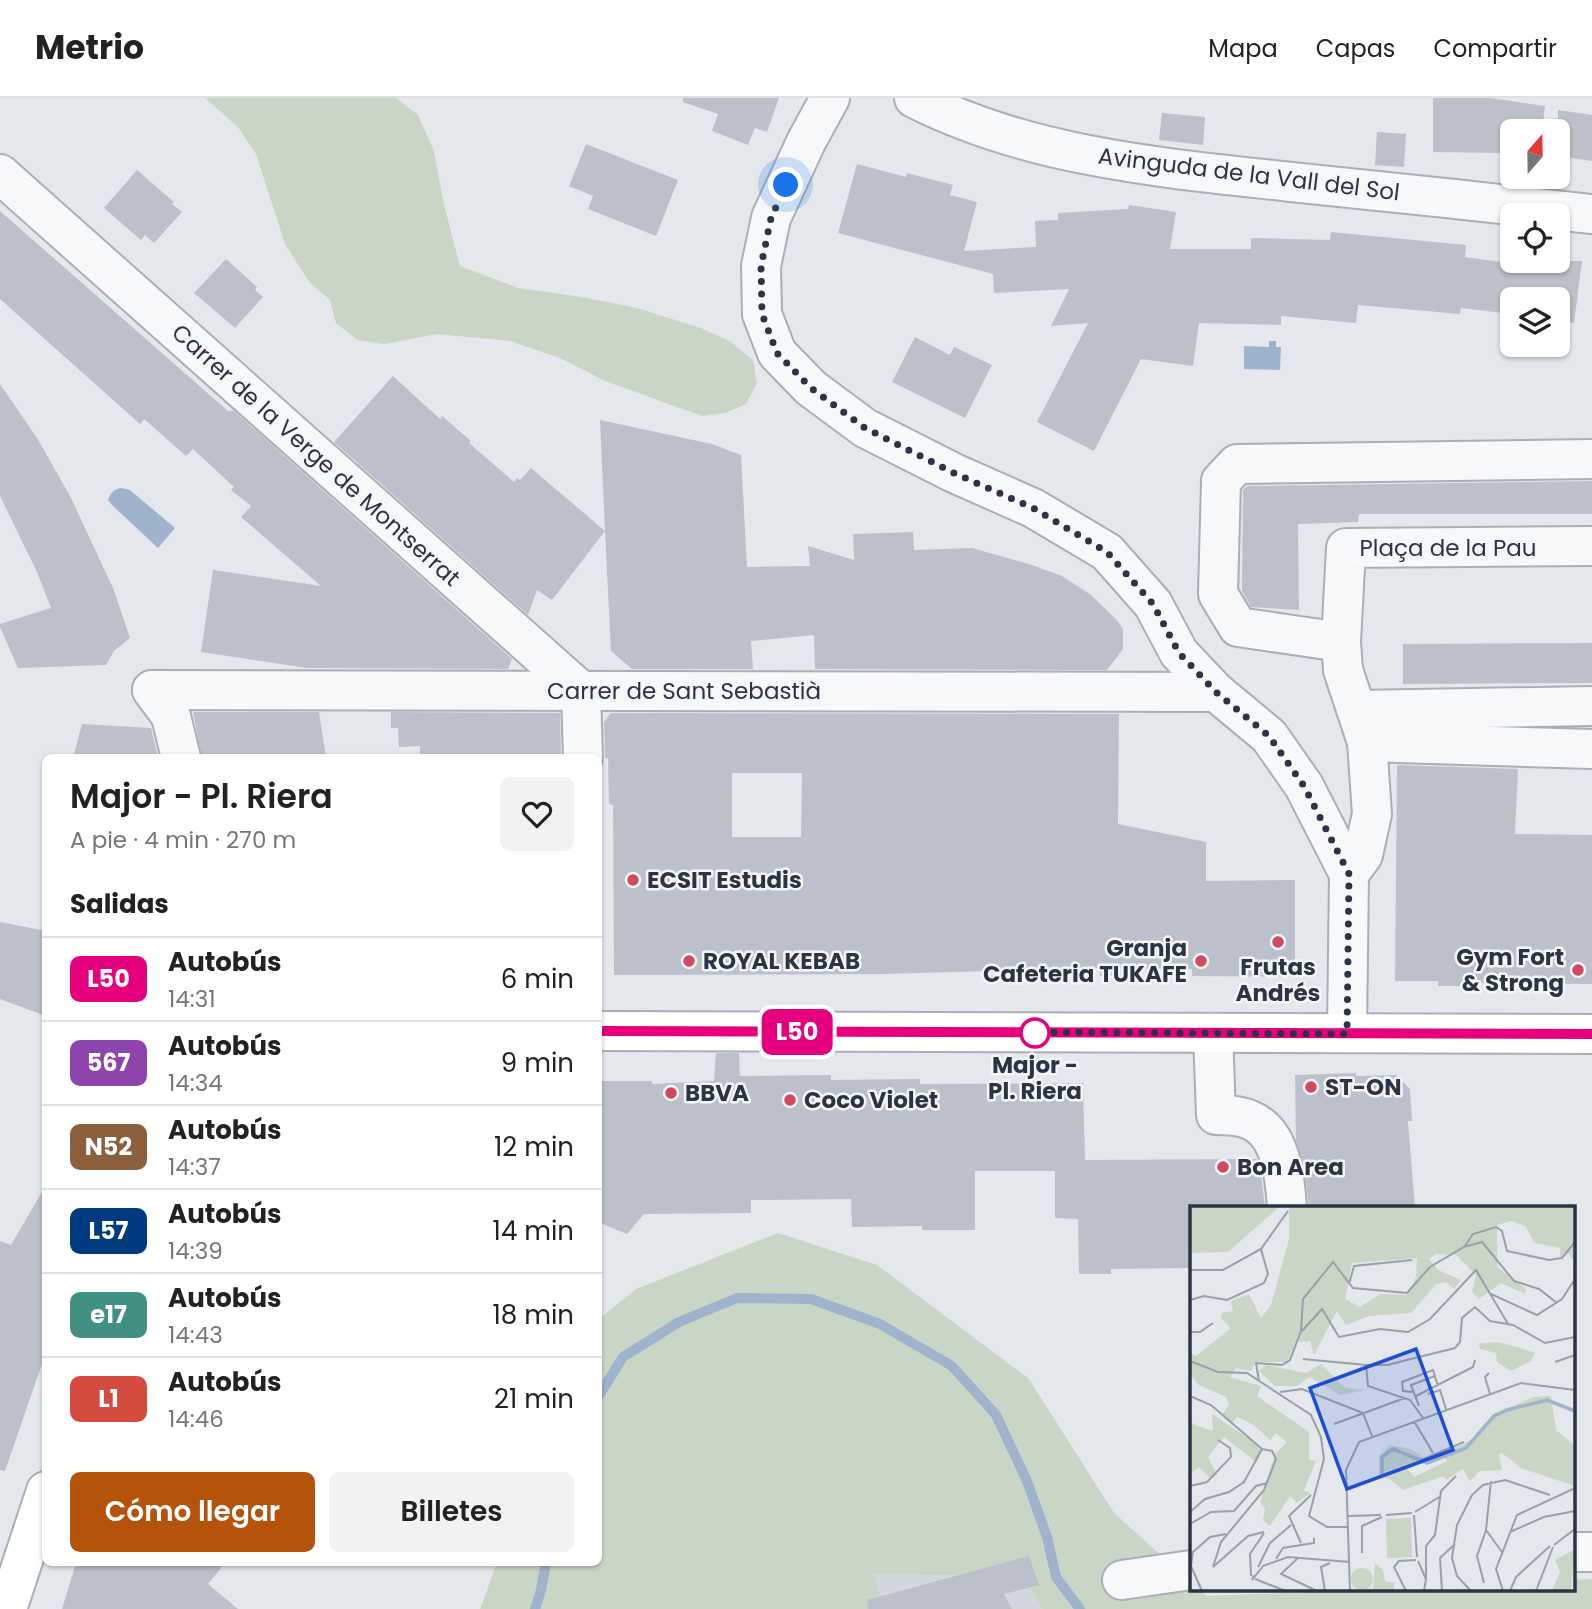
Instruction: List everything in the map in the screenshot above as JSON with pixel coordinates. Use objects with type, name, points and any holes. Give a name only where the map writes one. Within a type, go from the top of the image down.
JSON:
[{"type":"street","points":[[830,98],[806,142],[771,218],[763,254],[762,314],[777,353],[811,388],[865,428],[954,473],[1033,508],[1107,552],[1153,604],[1179,653],[1216,692],[1269,736],[1304,786],[1349,874],[1347,1034]]},
{"type":"street","name":"Avinguda de la Vall del Sol","points":[[914,98],[986,130],[1040,145],[1130,162],[1592,214]]},
{"type":"street","name":"Carrer de la Verge de Montserrat","points":[[0,174],[581,691]]},
{"type":"street","points":[[1341,642],[1238,627],[1217,594],[1221,481],[1237,464],[1592,459]]},
{"type":"street","name":"Plaça de la Pau","points":[[1349,874],[1363,855],[1372,814],[1362,726],[1343,670],[1341,642],[1346,548],[1592,547]]},
{"type":"street","name":"Carrer de Sant Sebastià","points":[[180,754],[171,716],[152,691],[1216,692]]},
{"type":"street","points":[[581,691],[583,754]]},
{"type":"street","points":[[1362,726],[1592,706]]},
{"type":"street","points":[[1362,726],[1592,749]]},
{"type":"street","points":[[602,1031],[1592,1034]]},
{"type":"street","points":[[1213,1033],[1216,1115],[1252,1120],[1266,1131],[1274,1144],[1285,1175],[1287,1206]]},
{"type":"street","points":[[7,1609],[42,1502]]},
{"type":"street","points":[[1574,1552],[1592,1552]]},
{"type":"street","points":[[1122,1580],[1190,1570]]},
{"type":"shaded area","points":[[874,1574],[1024,1577],[1042,1609],[885,1609]]},
{"type":"green space","points":[[205,98],[396,98],[418,115],[434,151],[444,205],[460,266],[518,288],[637,308],[701,328],[731,342],[753,360],[757,383],[746,404],[725,413],[702,416],[605,381],[560,358],[510,341],[437,334],[385,344],[357,340],[336,323],[330,300],[310,283],[285,244],[256,154],[238,127]]},
{"type":"green space","points":[[778,1233],[877,1265],[1029,1379],[1114,1513],[1190,1581],[1190,1592],[1202,1592],[1207,1596],[1306,1592],[1574,1592],[1574,1580],[1592,1579],[1592,1609],[1042,1609],[1024,1577],[874,1574],[885,1609],[480,1609],[496,1566],[602,1566],[602,1317],[636,1289]]},
{"type":"water","points":[[1269,341],[1276,341],[1276,347],[1281,347],[1280,370],[1244,369],[1244,346],[1269,347]]},
{"type":"water","points":[[121,488],[130,490],[175,528],[158,548],[108,500],[113,492]]},
{"type":"building","points":[[683,98],[779,98],[767,132],[755,128],[748,145],[712,131],[718,114],[683,102]]},
{"type":"building","points":[[1433,98],[1491,98],[1545,106],[1543,119],[1500,119],[1500,153],[1433,152]]},
{"type":"building","points":[[1558,110],[1592,115],[1592,161],[1570,158],[1570,119],[1558,119]]},
{"type":"building","points":[[1162,113],[1205,117],[1203,145],[1159,140]]},
{"type":"building","points":[[1377,132],[1406,134],[1404,167],[1375,165]]},
{"type":"building","points":[[586,144],[678,180],[656,236],[588,209],[593,196],[569,186]]},
{"type":"building","points":[[857,164],[906,177],[907,173],[953,185],[950,195],[977,202],[964,251],[1036,247],[1035,221],[1058,220],[1058,213],[1128,209],[1129,205],[1176,212],[1170,249],[1251,249],[1251,238],[1330,240],[1331,232],[1466,245],[1465,257],[1500,262],[1500,273],[1570,273],[1570,261],[1582,261],[1574,323],[1570,322],[1570,287],[1500,287],[1500,313],[1461,308],[1460,314],[1358,305],[1356,323],[1281,316],[1281,325],[1199,323],[1193,366],[1141,359],[1094,451],[1037,422],[1088,323],[1051,326],[1069,289],[994,293],[993,274],[838,233]]},
{"type":"building","points":[[137,170],[182,212],[154,243],[145,235],[141,240],[104,208]]},
{"type":"building","points":[[0,211],[228,411],[234,411],[512,659],[508,669],[307,668],[201,652],[213,570],[321,586],[241,517],[251,506],[231,490],[234,487],[193,449],[186,456],[144,419],[140,424],[0,299]]},
{"type":"building","points":[[226,259],[257,287],[255,290],[263,297],[235,328],[194,293]]},
{"type":"building","points":[[915,337],[950,355],[954,347],[992,365],[965,418],[892,382]]},
{"type":"building","points":[[393,376],[440,419],[442,416],[471,441],[469,443],[514,482],[517,478],[520,480],[531,468],[605,531],[552,600],[537,590],[528,615],[334,442]]},
{"type":"building","points":[[0,384],[37,438],[70,496],[113,588],[130,638],[114,651],[106,665],[18,668],[0,627],[0,624],[51,608],[37,572],[0,496]]},
{"type":"building","points":[[600,420],[712,444],[741,455],[747,567],[810,566],[808,546],[854,560],[853,534],[913,532],[914,550],[972,548],[1062,576],[1091,595],[1116,619],[1123,629],[1123,649],[1107,670],[815,669],[814,635],[751,641],[753,669],[632,669],[611,651]]},
{"type":"building","points":[[1592,481],[1592,514],[1359,514],[1358,522],[1298,524],[1299,610],[1251,607],[1242,591],[1243,490],[1247,486]]},
{"type":"building","points":[[1592,643],[1592,683],[1403,684],[1403,644]]},
{"type":"building","points":[[193,712],[319,712],[325,754],[201,754]]},
{"type":"building","points":[[391,712],[560,713],[561,754],[420,754],[420,746],[399,747],[398,728],[391,728]]},
{"type":"building","points":[[611,713],[1119,714],[1118,824],[1206,842],[1206,881],[1295,880],[1295,977],[1192,976],[1192,969],[1133,969],[1133,976],[1100,976],[1099,968],[883,974],[614,975],[613,805],[609,804],[604,722]],"holes":[[[732,773],[802,773],[801,837],[732,837]]]},
{"type":"building","points":[[82,724],[151,728],[157,754],[74,754]]},
{"type":"building","points":[[1397,765],[1518,769],[1515,834],[1592,835],[1592,984],[1480,983],[1480,986],[1438,986],[1438,981],[1395,981]]},
{"type":"building","points":[[0,922],[42,930],[42,1015],[0,999]]},
{"type":"building","points":[[716,1053],[739,1053],[740,1076],[831,1075],[831,1080],[920,1079],[920,1084],[1083,1083],[1085,1160],[1257,1159],[1265,1206],[1190,1206],[1190,1268],[1111,1269],[1111,1274],[1079,1274],[1078,1219],[1055,1218],[1055,1171],[975,1171],[975,1230],[922,1230],[922,1226],[852,1227],[851,1199],[751,1200],[751,1213],[644,1214],[627,1234],[602,1224],[602,1081],[652,1081],[652,1084],[714,1081]]},
{"type":"building","points":[[1295,1075],[1396,1075],[1410,1089],[1412,1121],[1408,1121],[1415,1206],[1309,1206],[1304,1167],[1296,1140]]},
{"type":"building","points":[[42,1192],[42,1364],[5,1471],[0,1470],[0,1241],[11,1245]]},
{"type":"building","points":[[1029,1556],[1039,1585],[1004,1594],[1012,1609],[868,1609],[867,1600]]},
{"type":"building","points":[[75,1566],[223,1566],[208,1584],[238,1609],[62,1609]]},
{"type":"waterway","points":[[602,1391],[623,1357],[679,1322],[737,1298],[811,1299],[880,1324],[952,1366],[996,1415],[1027,1481],[1047,1537],[1056,1577],[1080,1609]]},
{"type":"waterway","points":[[535,1609],[545,1566]]},
{"type":"bus line","name":"L50","points":[[602,1031],[1592,1034]]},
{"type":"place","name":"ECSIT Estudis","points":[[633,880]]},
{"type":"place","name":"Frutas Andrés","points":[[1278,942]]},
{"type":"place","name":"ROYAL KEBAB","points":[[689,961]]},
{"type":"place","name":"Granja Cafeteria TUKAFE","points":[[1201,961]]},
{"type":"place","name":"Gym Fort & Strong","points":[[1578,970]]},
{"type":"place","name":"Major - Pl. Riera","points":[[1035,1033]]},
{"type":"place","name":"ST-ON","points":[[1311,1087]]},
{"type":"place","name":"BBVA","points":[[671,1093]]},
{"type":"place","name":"Coco Violet","points":[[790,1100]]},
{"type":"place","name":"Bon Area","points":[[1223,1167]]},
{"type":"route","points":[[786,185],[771,218],[761,266],[762,314],[777,353],[811,388],[865,428],[954,473],[1033,508],[1107,552],[1153,604],[1179,653],[1216,692],[1269,736],[1304,786],[1349,874],[1347,1034],[1031,1032],[1035,1033]]}]
